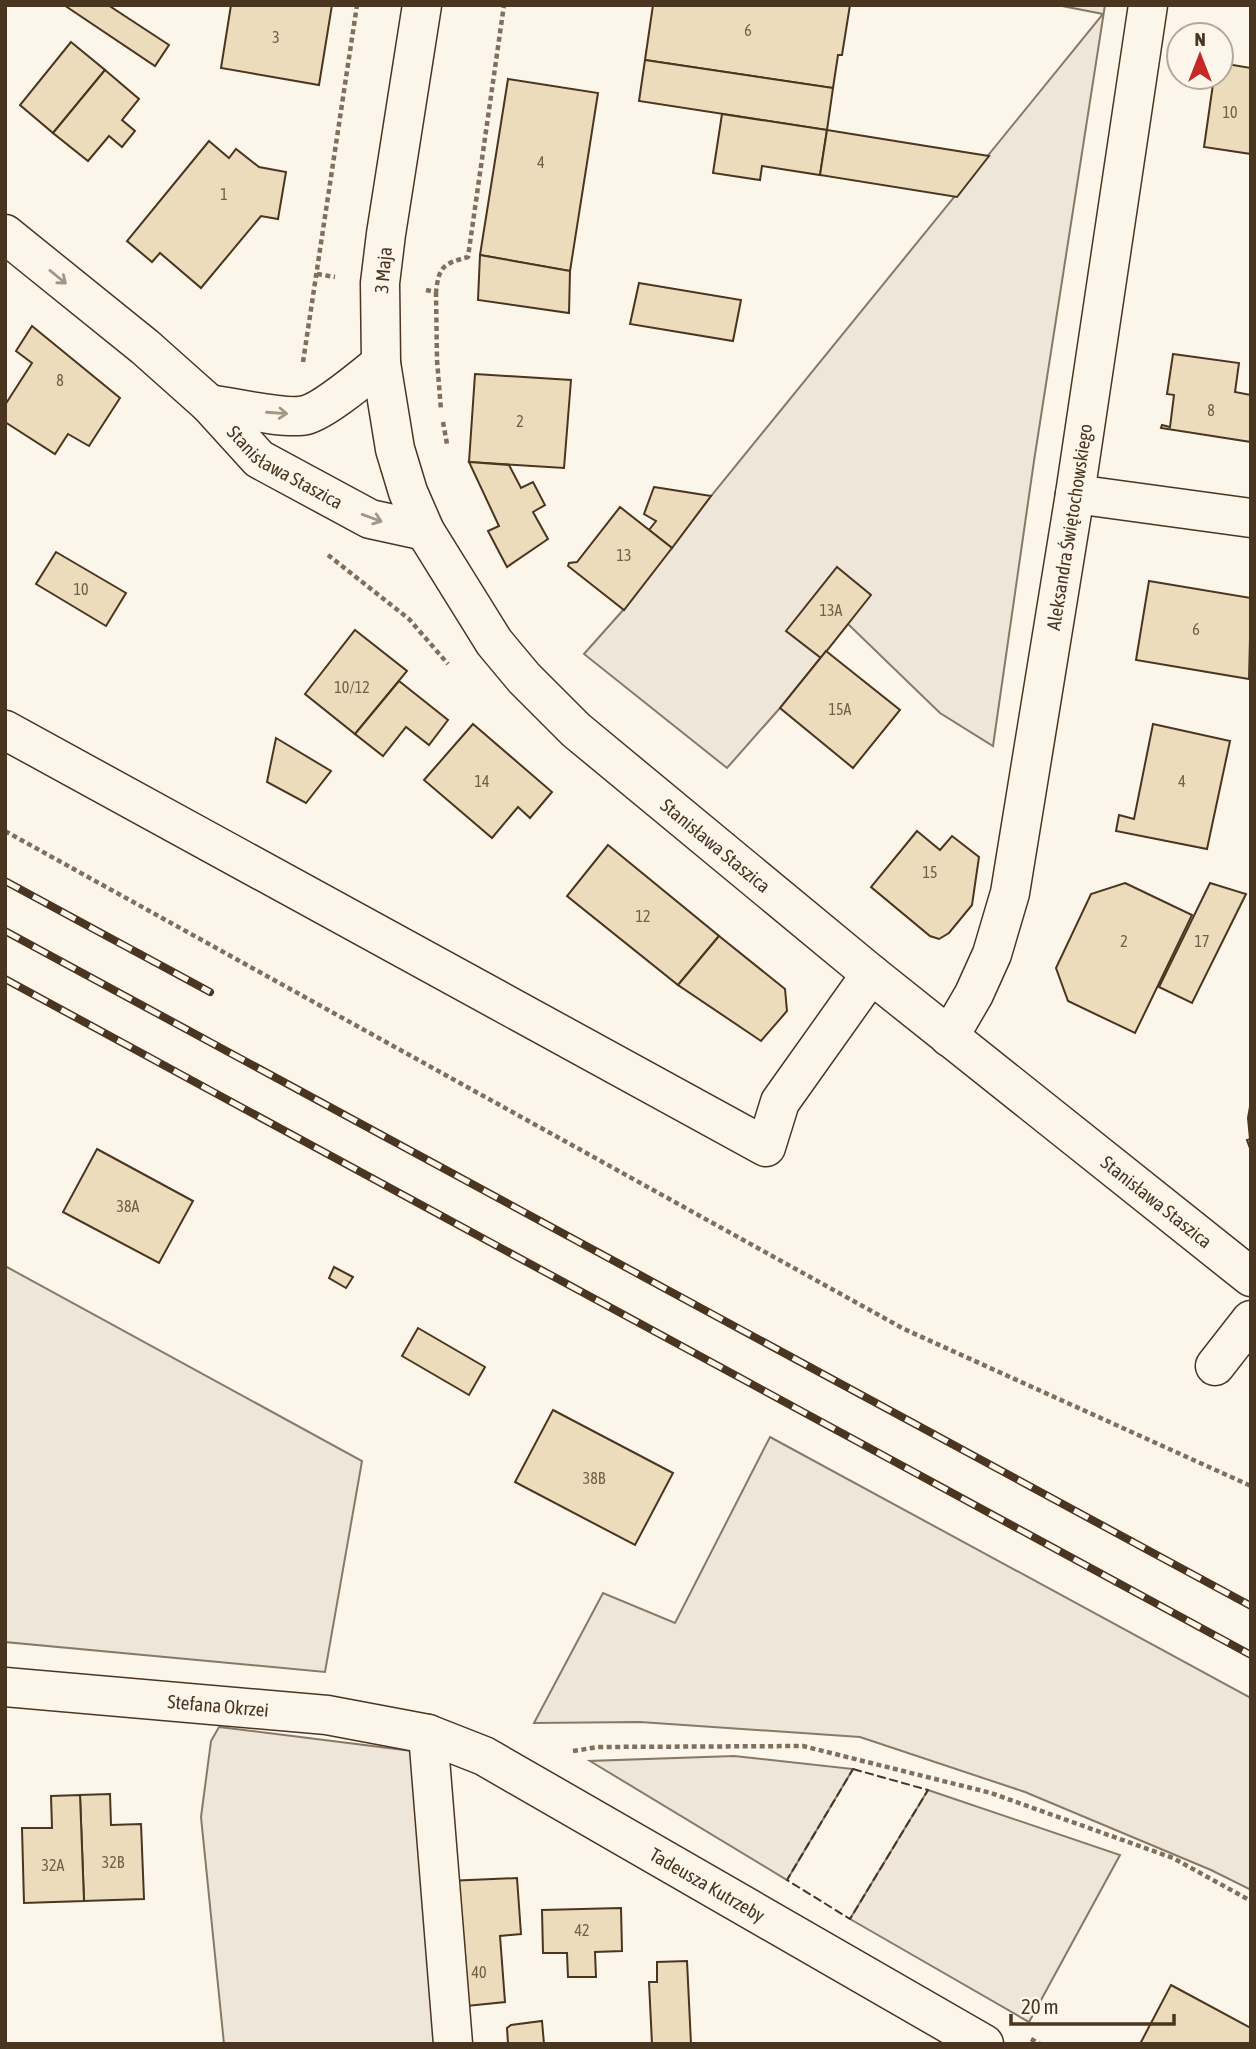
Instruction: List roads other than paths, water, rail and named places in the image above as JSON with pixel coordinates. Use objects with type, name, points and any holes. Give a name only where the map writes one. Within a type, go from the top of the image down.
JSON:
[{"type":"street","name":"3 Maja","points":[[422,5],[380,284],[382,363],[395,449],[408,492],[425,531]]},
{"type":"street","name":"Aleksandra Świętochowskiego","points":[[949,1037],[974,994],[992,954],[1010,893],[1075,494],[1148,5]]},
{"type":"street","name":"Stanisława Staszica","points":[[5,234],[145,347],[209,404],[259,459],[370,519],[425,531],[494,642],[524,678],[576,730],[871,974],[1251,1277]]},
{"type":"street","name":"Stanisława Staszica","points":[[209,404],[274,414],[306,415],[338,397],[382,363]]},
{"type":"street","points":[[1075,494],[1251,519]]},
{"type":"street","points":[[5,730],[766,1147],[780,1102],[871,974]]},
{"type":"street","points":[[1215,1366],[1251,1320]]},
{"type":"street","name":"Stefana Okrzei","points":[[5,1687],[327,1715],[428,1734]]},
{"type":"street","points":[[428,1734],[453,2044]]},
{"type":"street","name":"Tadeusza Kutrzeby","points":[[428,1734],[484,1756],[969,2040]]},
{"type":"railway","points":[[5,881],[210,992]]},
{"type":"railway","points":[[5,931],[1251,1606]]},
{"type":"railway","points":[[5,979],[1251,1655]]}]
